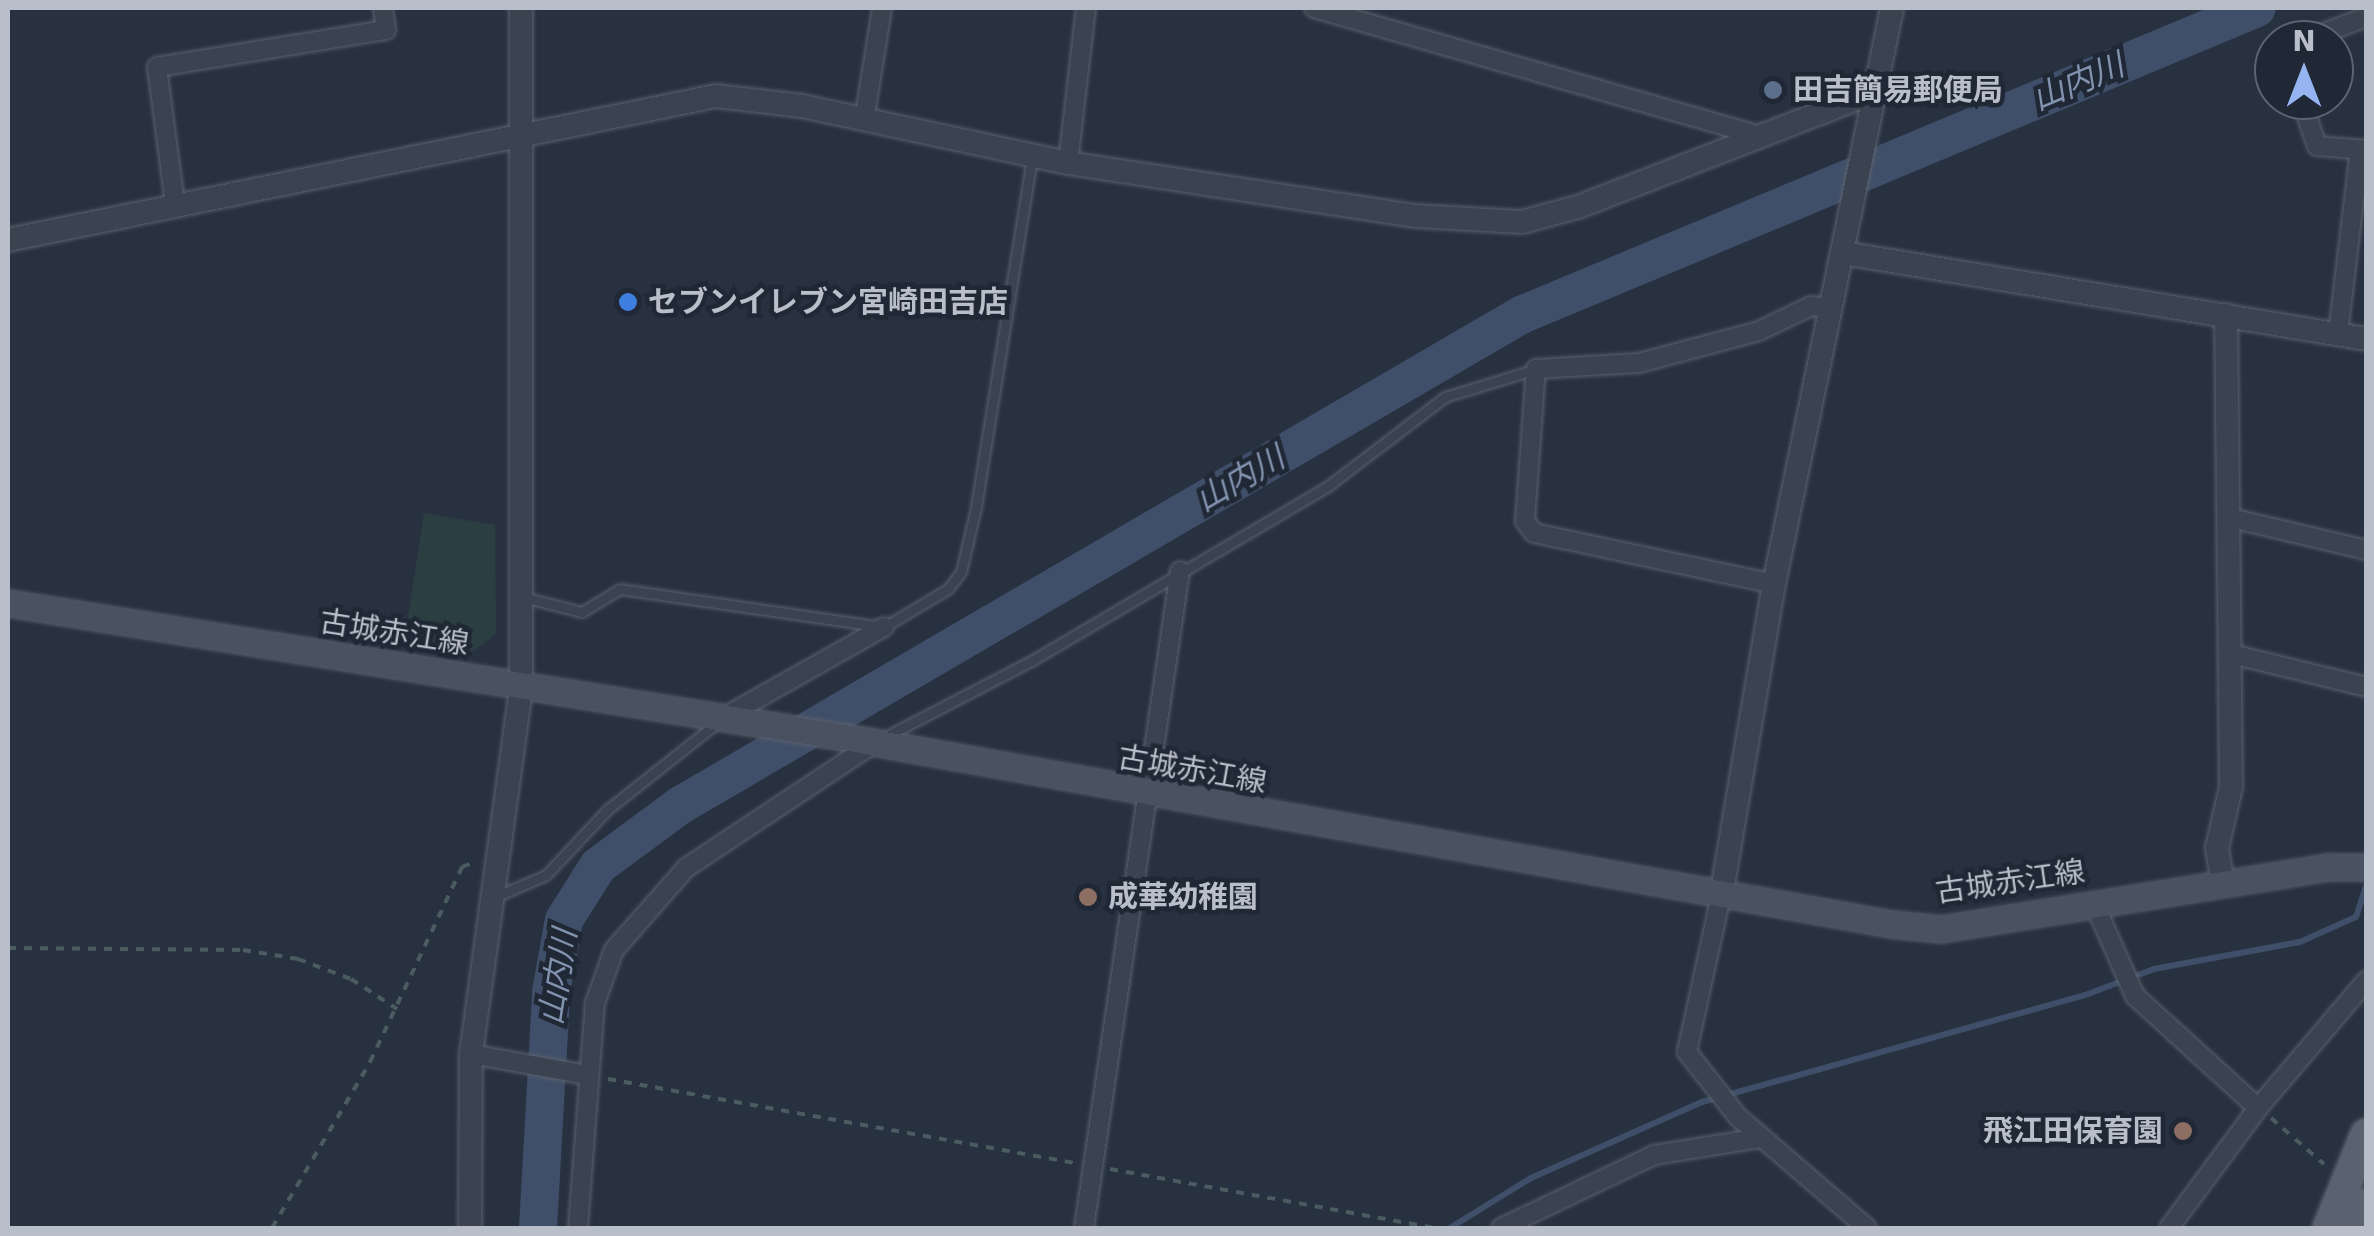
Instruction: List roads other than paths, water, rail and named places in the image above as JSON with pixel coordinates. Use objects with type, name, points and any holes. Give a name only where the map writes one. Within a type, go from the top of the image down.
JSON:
[{"type":"main road","name":"古城赤江線","points":[[8,603],[865,741],[1146,796],[1722,891],[1826,916],[1940,929],[2224,882],[2366,868]]},
{"type":"main road","points":[[2328,1228],[2366,1134]]},
{"type":"main road","points":[[2352,1228],[2366,1204]]},
{"type":"street","points":[[175,204],[157,67],[386,30],[383,8]]},
{"type":"street","points":[[470,1228],[471,1054],[521,687],[521,8]]},
{"type":"street","points":[[864,121],[882,8]]},
{"type":"street","points":[[1068,163],[1086,8]]},
{"type":"street","points":[[1314,8],[1761,136]]},
{"type":"street","points":[[1867,1228],[1760,1138],[1711,1088],[1687,1052],[1722,891],[1774,584],[1892,8]]},
{"type":"street","points":[[8,240],[716,96],[864,121],[1068,163],[1416,216],[1522,222],[1578,207],[1876,92]]},
{"type":"street","points":[[2308,120],[2318,146],[2363,150],[2338,334]]},
{"type":"street","points":[[1843,252],[2366,339]]},
{"type":"street","points":[[1774,584],[1534,534],[1525,521],[1536,368],[1639,362],[1759,331],[1811,306],[1830,308]]},
{"type":"street","points":[[2224,882],[2217,848],[2231,788],[2226,315]]},
{"type":"street","points":[[2230,518],[2366,550]]},
{"type":"street","points":[[1084,1228],[1180,571]]},
{"type":"street","points":[[729,721],[884,627]]},
{"type":"street","points":[[2230,654],[2366,688]]},
{"type":"street","points":[[578,1228],[586,1075],[605,969],[652,901],[686,868],[865,741]]},
{"type":"street","points":[[2094,903],[2135,996],[2258,1108]]},
{"type":"street","points":[[2169,1228],[2258,1108],[2366,982]]},
{"type":"street","points":[[471,1054],[586,1075]]},
{"type":"street","points":[[1501,1228],[1654,1155],[1760,1138]]},
{"type":"lane","points":[[523,596],[582,612],[620,589],[884,627],[948,589],[961,572],[1033,157]]},
{"type":"lane","points":[[865,741],[1031,661],[1328,486],[1445,396],[1536,368]]},
{"type":"lane","points":[[491,898],[546,876],[607,810],[729,721]]},
{"type":"waterway","name":"山内川","points":[[538,1228],[551,992],[564,920],[598,866],[679,806],[1521,315],[2257,8]]},
{"type":"waterway","points":[[1450,1228],[1531,1178],[1702,1102],[2088,994],[2154,969],[2300,942],[2356,917],[2366,886]]},
{"type":"place","name":"田吉簡易郵便局","points":[[1773,90]]},
{"type":"place","name":"セブンイレブン宮崎田吉店","points":[[628,302]]},
{"type":"place","name":"成華幼稚園","points":[[1088,897]]},
{"type":"place","name":"飛江田保育園","points":[[2183,1131]]}]
